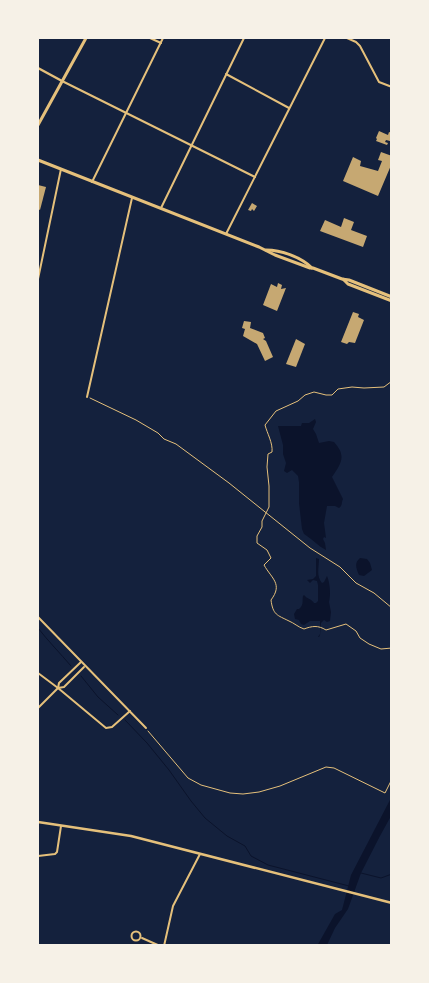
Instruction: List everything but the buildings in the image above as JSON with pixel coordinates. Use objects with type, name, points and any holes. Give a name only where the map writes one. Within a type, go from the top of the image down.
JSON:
[{"type":"main road","points":[[38,125],[86,38]]},
{"type":"main road","points":[[38,160],[275,255],[392,297]]},
{"type":"main road","points":[[342,279],[348,284],[392,301]]},
{"type":"street","points":[[150,38],[161,43]]},
{"type":"street","points":[[92,182],[163,38]]},
{"type":"street","points":[[161,208],[244,38]]},
{"type":"street","points":[[226,234],[325,38]]},
{"type":"street","points":[[348,38],[360,46],[379,82],[392,87]]},
{"type":"street","points":[[38,68],[255,177]]},
{"type":"street","points":[[226,74],[289,108]]},
{"type":"street","points":[[38,279],[61,170]]},
{"type":"street","points":[[87,397],[132,198]]},
{"type":"street","points":[[38,617],[146,728]]},
{"type":"street","points":[[58,688],[59,683],[81,662]]},
{"type":"street","points":[[38,708],[58,688],[64,686],[85,666]]},
{"type":"street","points":[[38,674],[106,728],[112,727],[130,711]]},
{"type":"street","points":[[38,822],[131,836],[392,903]]},
{"type":"street","points":[[38,856],[55,854],[57,852],[60,826]]},
{"type":"street","points":[[164,946],[172,906],[200,854]]},
{"type":"street","points":[[141,937],[160,946]]},
{"type":"path","points":[[392,381],[384,387],[352,387],[338,389],[332,394],[326,395],[314,392],[305,395],[276,412],[265,424],[273,446],[272,452],[268,454],[267,467],[269,507],[257,536],[257,543],[267,550],[270,558],[264,565],[273,576],[276,586],[276,594],[271,600],[272,608],[279,617],[304,629],[313,626],[326,630],[346,624],[369,644],[381,649],[392,648]]},
{"type":"path","points":[[87,397],[136,420],[158,433],[164,439],[176,444],[229,483],[310,548],[340,567],[356,583],[374,593],[392,608]]},
{"type":"path","points":[[146,728],[185,775],[196,783],[234,794],[255,793],[280,786],[329,767],[385,793],[392,779]]},
{"type":"water","points":[[315,419],[316,422],[313,429],[319,443],[334,442],[341,456],[340,464],[332,477],[343,499],[339,508],[327,506],[324,523],[326,538],[324,537],[323,539],[326,550],[304,534],[302,529],[298,476],[292,470],[287,473],[284,471],[286,463],[278,426],[301,426],[302,423],[309,423]]},
{"type":"water","points":[[316,558],[319,559],[318,574],[320,580],[322,583],[327,576],[328,579],[331,612],[330,621],[324,620],[321,623],[319,637],[320,621],[310,621],[304,625],[295,619],[294,614],[302,606],[304,595],[314,603],[318,601],[317,581],[313,580],[310,583],[307,580],[313,579],[316,576]]},
{"type":"water","points":[[360,558],[367,559],[372,570],[364,576],[359,575],[356,568]]},
{"type":"water","points":[[391,798],[391,816],[361,873],[348,909],[335,928],[327,945],[317,946],[335,914],[342,910],[351,875]]},
{"type":"waterway","points":[[38,628],[71,666]]},
{"type":"waterway","points":[[81,676],[98,697],[118,715]]},
{"type":"waterway","points":[[125,720],[147,743],[205,818],[227,836],[245,846],[251,856],[268,865],[349,886]]},
{"type":"waterway","points":[[361,873],[381,878],[392,874]]}]
